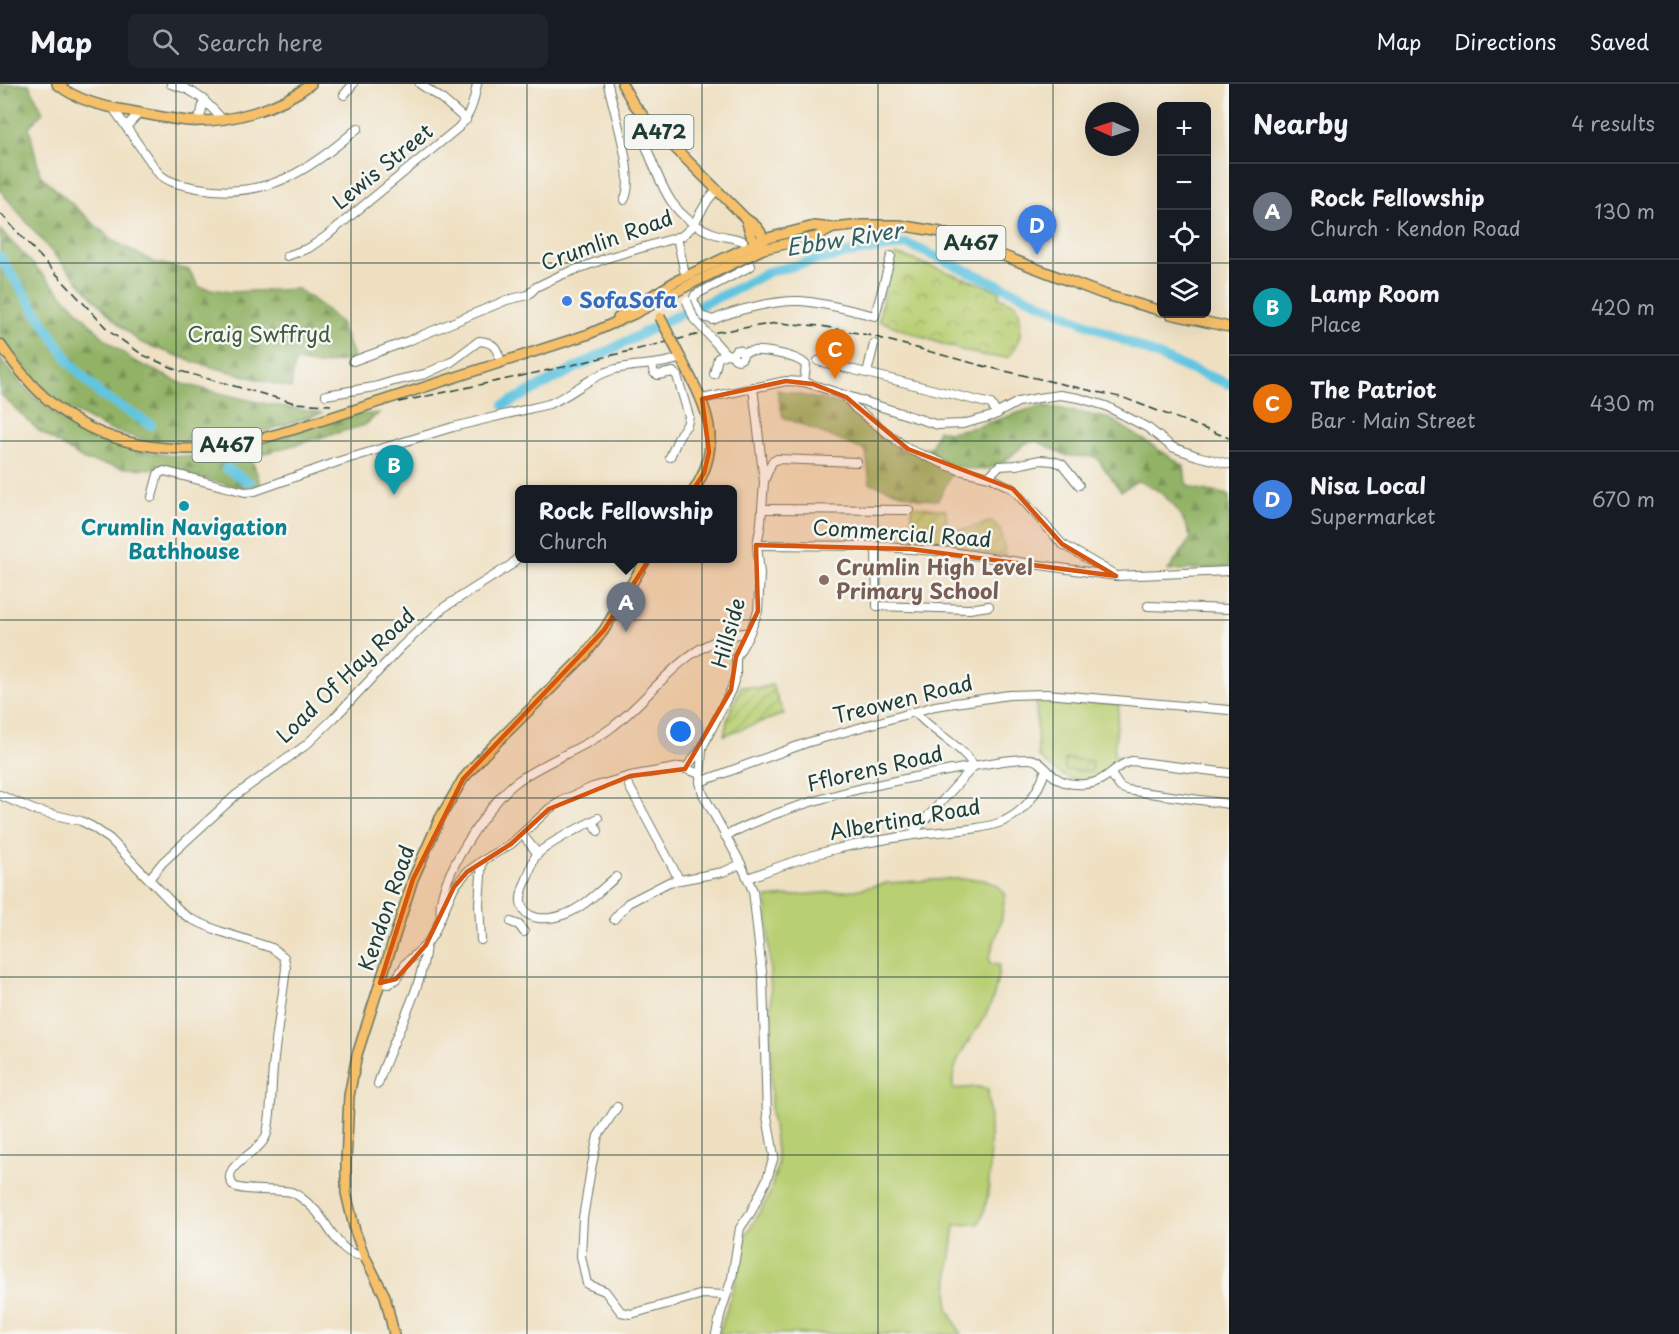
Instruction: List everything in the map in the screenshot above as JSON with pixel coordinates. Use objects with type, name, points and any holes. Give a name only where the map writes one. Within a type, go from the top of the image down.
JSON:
[{"type":"main road","points":[[57,84],[74,95],[113,108],[196,121],[254,112],[286,99],[311,84]]},
{"type":"main road","name":"A472","points":[[622,84],[646,119],[746,219],[763,249]]},
{"type":"main road","name":"A472","points":[[746,219],[756,225],[759,241]]},
{"type":"main road","points":[[756,225],[785,233]]},
{"type":"main road","name":"A467","points":[[651,301],[676,281],[759,241],[785,233],[814,226],[833,228],[899,225],[933,230],[1103,294],[1157,310]]},
{"type":"main road","name":"A467","points":[[0,344],[14,364],[41,393],[76,419],[100,433],[142,446],[211,448],[292,430],[609,326],[651,301],[763,249],[816,237],[833,228]]},
{"type":"main road","points":[[651,301],[702,399],[709,424],[709,452],[704,473],[696,485]]},
{"type":"main road","points":[[1188,318],[1229,327]]},
{"type":"main road","name":"Kendon Road","points":[[394,1334],[385,1296],[364,1255],[355,1231],[346,1193],[349,1096],[357,1056],[413,879],[440,818],[463,779],[484,754],[585,655],[610,620],[644,563]]},
{"type":"street","points":[[171,84],[192,90],[204,99],[221,118]]},
{"type":"street","points":[[344,94],[352,84]]},
{"type":"street","points":[[420,84],[466,120],[472,109],[477,84]]},
{"type":"street","points":[[608,84],[626,161],[628,190],[624,200]]},
{"type":"street","points":[[196,121],[201,114],[204,99]]},
{"type":"street","points":[[113,108],[159,174],[173,184],[208,190],[257,189],[282,181],[333,150],[358,128]]},
{"type":"street","points":[[126,127],[139,113]]},
{"type":"street","name":"Lewis Street","points":[[287,256],[309,248],[325,237],[466,120]]},
{"type":"street","points":[[643,140],[670,203],[680,214],[713,233],[742,241]]},
{"type":"street","name":"Crumlin Road","points":[[353,362],[507,300],[528,295],[536,287],[561,275],[684,234],[694,224],[717,189]]},
{"type":"street","points":[[677,237],[684,270]]},
{"type":"street","points":[[688,298],[702,318],[713,320],[738,310],[800,301],[875,316],[891,256]]},
{"type":"street","points":[[688,298],[751,266]]},
{"type":"street","points":[[688,298],[694,319],[729,355],[739,360],[743,354],[755,350],[801,360],[806,365],[804,382]]},
{"type":"street","points":[[326,394],[374,387],[425,374],[451,362],[479,341],[491,343],[497,348],[501,362]]},
{"type":"street","points":[[867,373],[874,344]]},
{"type":"street","points":[[714,374],[718,358],[729,355]]},
{"type":"street","points":[[152,497],[158,474],[164,471],[244,492],[255,491],[341,460],[453,427],[549,404],[614,369],[636,365],[652,366],[681,358]]},
{"type":"street","points":[[818,361],[991,405],[997,414]]},
{"type":"street","points":[[652,366],[654,373],[658,375],[674,372],[677,376],[689,416],[670,457]]},
{"type":"street","points":[[702,399],[786,381],[804,382],[938,425],[963,424],[997,414],[1018,402],[1060,395],[1106,406],[1148,428],[1173,447],[1229,464]]},
{"type":"street","name":"Hillside","points":[[700,778],[702,748],[731,690],[736,675],[736,657],[750,632],[758,611],[760,574],[756,545],[764,482],[753,387]]},
{"type":"street","points":[[846,397],[855,408],[908,449],[959,471],[989,476],[1014,489],[1062,544],[1116,576]]},
{"type":"street","points":[[764,482],[772,462],[777,459],[857,462]]},
{"type":"street","points":[[989,476],[999,466],[1041,460],[1053,461],[1062,464],[1079,485]]},
{"type":"street","points":[[762,509],[909,510]]},
{"type":"street","name":"Commercial Road","points":[[756,545],[876,546],[951,552],[1116,576],[1229,571]]},
{"type":"street","points":[[876,546],[877,606],[969,609],[989,606]]},
{"type":"street","name":"Load Of Hay Road","points":[[150,878],[163,862],[236,795],[306,745],[401,647],[443,608],[511,565],[515,560]]},
{"type":"street","points":[[1148,606],[1229,609]]},
{"type":"street","points":[[441,914],[440,908],[449,876],[466,844],[484,818],[514,783],[610,729],[675,666],[694,651],[730,635],[750,632]]},
{"type":"street","name":"Treowen Road","points":[[700,778],[806,743],[935,706],[1009,694],[1047,694],[1229,710]]},
{"type":"street","points":[[911,835],[974,766],[915,712]]},
{"type":"street","points":[[686,769],[702,748]]},
{"type":"street","name":"Fflorens Road","points":[[725,836],[780,810],[908,778],[1031,759],[1039,762],[1046,769]]},
{"type":"street","points":[[1046,769],[1056,778],[1071,784],[1100,782],[1121,764],[1132,762],[1229,773]]},
{"type":"street","points":[[380,983],[389,984],[396,979],[406,963],[426,945],[434,933],[454,887],[467,872],[511,844],[549,809],[563,800],[593,787],[659,770],[681,767],[700,778],[704,794],[748,878],[754,899],[763,981],[767,1116],[774,1156],[767,1179],[752,1212],[740,1228],[736,1259],[716,1334]]},
{"type":"street","name":"Albertina Road","points":[[748,878],[836,849],[1004,821],[1023,808],[1035,796],[1046,769]]},
{"type":"street","points":[[1111,774],[1120,787],[1127,790],[1229,804]]},
{"type":"street","points":[[629,786],[679,879]]},
{"type":"street","points":[[0,795],[34,810],[81,821],[91,826],[110,839],[168,899],[191,919],[246,941],[272,948],[281,954],[285,963],[267,1134],[253,1153],[234,1165],[230,1174],[231,1181],[236,1188],[240,1189],[293,1193],[316,1211],[348,1252],[357,1256],[364,1255]]},
{"type":"street","points":[[598,831],[596,819],[552,843],[535,856],[522,891],[521,901],[525,911],[537,918],[565,915],[616,877]]},
{"type":"street","points":[[522,834],[538,854]]},
{"type":"street","points":[[481,940],[479,904],[482,861]]},
{"type":"street","points":[[614,919],[628,903],[669,882],[723,872],[741,864]]},
{"type":"street","points":[[511,922],[522,929],[529,914]]},
{"type":"street","points":[[378,1084],[424,966],[426,945]]},
{"type":"street","points":[[617,1107],[598,1136],[589,1179],[583,1218],[581,1256],[587,1284],[605,1291],[621,1312],[631,1314],[703,1294],[726,1295]]},
{"type":"highlighted area","points":[[786,381],[813,384],[846,397],[908,449],[1013,489],[1062,544],[1116,576],[910,549],[756,545],[758,611],[736,657],[731,690],[685,769],[630,776],[549,809],[511,844],[467,872],[454,887],[426,945],[396,979],[380,983],[413,879],[463,779],[604,630],[704,473],[709,452],[702,399]]},
{"type":"green space","name":"Craig Swffryd","points":[[0,84],[29,84],[43,112],[29,127],[40,175],[112,240],[153,262],[189,270],[199,287],[230,292],[298,289],[340,323],[354,359],[319,365],[295,361],[291,388],[197,363],[140,342],[113,319],[50,250],[0,190]]},
{"type":"green space","points":[[0,230],[106,340],[134,361],[183,384],[261,403],[322,413],[269,430],[226,440],[148,441],[108,429],[64,406],[36,381],[0,335]]},
{"type":"green space","points":[[896,255],[1000,291],[999,297],[1016,304],[1021,325],[1019,339],[1008,357],[994,357],[961,350],[879,321],[889,262]]},
{"type":"green space","points":[[0,358],[34,396],[75,427],[113,443],[155,453],[196,456],[233,452],[335,419],[379,413],[365,425],[251,457],[261,485],[242,488],[162,469],[124,468],[84,460],[39,431],[0,394]]},
{"type":"green space","points":[[777,390],[842,404],[900,450],[918,450],[932,446],[938,430],[950,432],[976,427],[1042,405],[1111,419],[1184,466],[1186,483],[1192,488],[1229,495],[1229,567],[1168,571],[1191,538],[1183,519],[1171,502],[1146,484],[1137,481],[1121,491],[1096,457],[1067,456],[1037,441],[1026,443],[1005,461],[990,468],[975,470],[956,466],[938,500],[920,499],[870,483],[866,451],[783,417]]},
{"type":"green space","points":[[912,506],[946,510],[947,528],[958,530],[992,521],[1000,529],[1006,556],[913,543]]},
{"type":"green space","points":[[772,685],[784,714],[724,735],[728,717],[741,686],[760,688]]},
{"type":"green space","points":[[1036,699],[1119,704],[1114,755],[1124,758],[1105,773],[1087,781],[1069,778],[1053,769],[1038,756]]},
{"type":"green space","points":[[1065,759],[1092,761],[1092,771],[1065,770]]},
{"type":"green space","points":[[949,879],[987,881],[994,884],[1005,895],[1001,922],[989,958],[991,964],[999,965],[994,995],[987,1012],[959,1058],[953,1078],[953,1089],[977,1087],[988,1089],[990,1119],[989,1179],[983,1213],[978,1224],[955,1225],[949,1270],[948,1308],[961,1334],[719,1334],[741,1262],[744,1239],[769,1196],[778,1164],[771,1110],[771,998],[767,898],[855,890],[887,883]]},
{"type":"waterway","name":"Ebbw River","points":[[504,405],[676,316],[768,272],[848,253],[907,244],[1177,364],[1229,384]]},
{"type":"waterway","name":"Ebbw River","points":[[0,257],[71,364],[101,395],[151,425]]},
{"type":"waterway","name":"Ebbw River","points":[[226,468],[249,482]]},
{"type":"railway","points":[[0,213],[110,332],[143,355],[180,371],[295,403],[331,405]]},
{"type":"railway","points":[[399,402],[568,366],[696,335],[777,323],[821,326],[868,335],[987,367],[1124,398],[1229,438]]},
{"type":"place","name":"Nisa Local","points":[[1037,255]]},
{"type":"place","name":"SofaSofa","points":[[567,301]]},
{"type":"place","name":"The Patriot","points":[[835,379]]},
{"type":"place","name":"Lamp Room","points":[[394,495]]},
{"type":"place","name":"Crumlin Navigation Bathhouse","points":[[184,506]]},
{"type":"place","name":"Crumlin High Level Primary School","points":[[824,580]]},
{"type":"place","name":"Rock Fellowship","points":[[626,632]]}]
